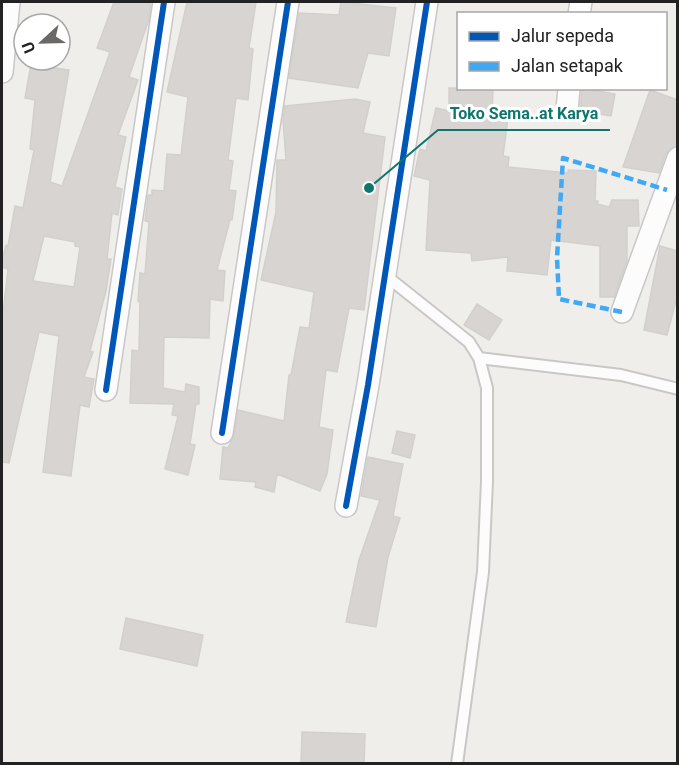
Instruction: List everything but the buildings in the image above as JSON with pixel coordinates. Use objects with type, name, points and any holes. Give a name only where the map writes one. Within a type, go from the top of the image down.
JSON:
[{"type":"street","points":[[2,72],[9,2]]},
{"type":"street","points":[[106,390],[164,2]]},
{"type":"street","points":[[222,433],[288,2]]},
{"type":"street","points":[[346,506],[385,275],[427,2]]},
{"type":"street","points":[[567,110],[569,90]]},
{"type":"street","points":[[622,312],[678,158]]},
{"type":"lane","points":[[385,275],[469,342],[479,358],[487,388],[489,417],[483,572],[457,764]]},
{"type":"lane","points":[[479,358],[621,375],[678,389]]},
{"type":"marked path","points":[[622,312],[559,299],[557,258],[563,158],[667,190]]},
{"type":"cycle path","points":[[106,390],[164,2]]},
{"type":"cycle path","points":[[222,433],[288,2]]},
{"type":"cycle path","points":[[346,506],[368,385],[427,2]]},
{"type":"place","name":"Toko Sema..at Karya","points":[[369,188]]}]
